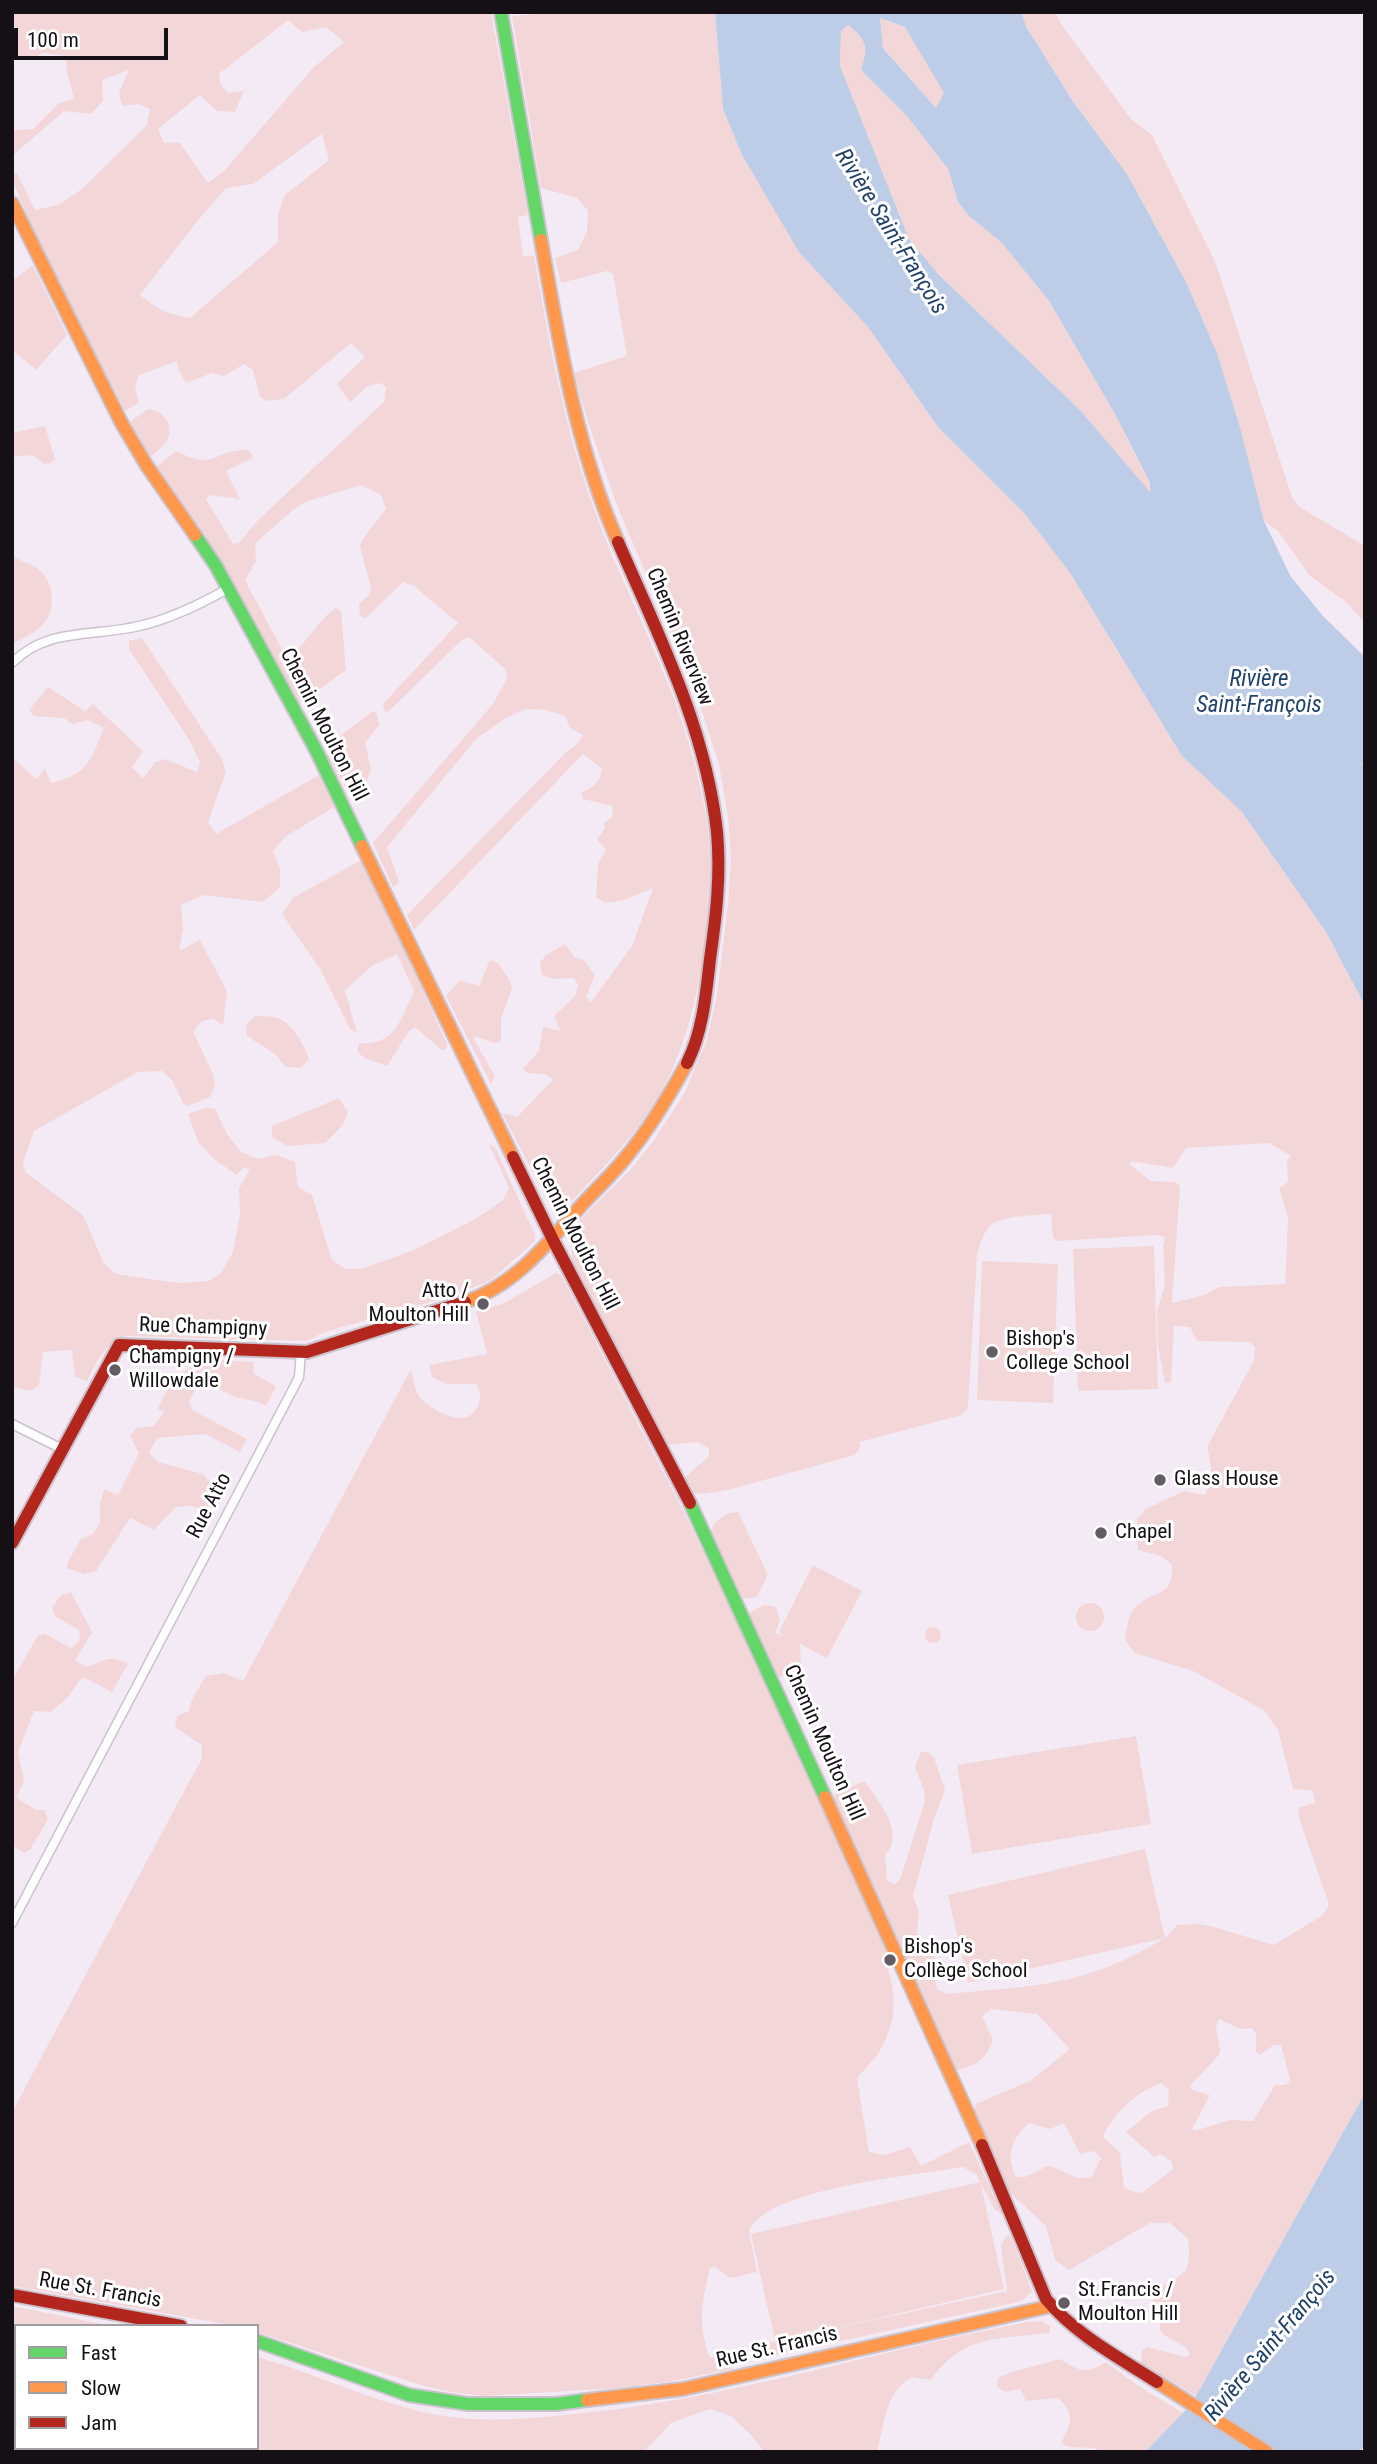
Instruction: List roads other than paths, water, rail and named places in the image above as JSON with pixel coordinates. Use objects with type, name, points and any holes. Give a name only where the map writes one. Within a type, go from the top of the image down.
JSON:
[{"type":"street","name":"Chemin Riverview","points":[[501,12],[564,367],[594,477],[612,529],[688,706],[706,769],[717,832],[719,862],[718,900],[705,1002],[689,1058],[654,1121],[625,1159],[553,1240]]},
{"type":"street","name":"Chemin Moulton Hill","points":[[12,203],[122,424],[229,588],[316,750],[553,1240],[686,1494],[747,1622],[955,2082],[1041,2289],[1051,2306]]},
{"type":"street","points":[[12,663],[24,652],[47,639],[142,626],[167,618],[229,588]]},
{"type":"street","points":[[301,1352],[480,1297],[509,1279],[553,1240]]},
{"type":"street","name":"Rue Champigny","points":[[12,1543],[120,1345],[301,1352]]},
{"type":"street","name":"Rue Atto","points":[[12,1923],[295,1387],[299,1377],[301,1352]]},
{"type":"street","points":[[12,1424],[62,1449]]},
{"type":"street","name":"Rue St. Francis","points":[[12,2295],[170,2324]]},
{"type":"street","points":[[1051,2306],[1079,2330],[1176,2396],[1267,2452]]},
{"type":"street","name":"Rue St. Francis","points":[[259,2342],[420,2397],[468,2404],[556,2404],[683,2389],[1051,2306]]},
{"type":"water","name":"Rivière Saint-François","points":[[715,12],[1021,12],[1027,28],[1074,103],[1127,174],[1187,284],[1217,353],[1240,427],[1264,521],[1291,577],[1323,616],[1365,657],[1365,762],[1362,763],[1365,772],[1365,1006],[1326,932],[1242,812],[1182,756],[1070,573],[1024,513],[938,427],[868,327],[799,252],[742,155],[723,109]],"holes":[[[880,18],[905,27],[944,93],[936,108],[883,48]],[[848,25],[865,45],[861,70],[907,116],[948,169],[958,202],[969,216],[1002,243],[1049,301],[1115,414],[1150,483],[1150,492],[1080,410],[939,275],[909,239],[840,66],[841,31]]]},
{"type":"water","name":"Rivière Saint-François","points":[[1365,2093],[1365,2445],[1359,2452],[1145,2452],[1196,2396]]},
{"type":"place","name":"Atto / Moulton Hill","points":[[483,1304]]},
{"type":"place","name":"Bishop's College School","points":[[992,1352]]},
{"type":"place","name":"Champigny / Willowdale","points":[[115,1370]]},
{"type":"place","name":"Glass House","points":[[1160,1480]]},
{"type":"place","name":"Chapel","points":[[1101,1533]]},
{"type":"place","name":"Bishop's Collège School","points":[[890,1960]]},
{"type":"place","name":"St.Francis / Moulton Hill","points":[[1064,2303]]}]
